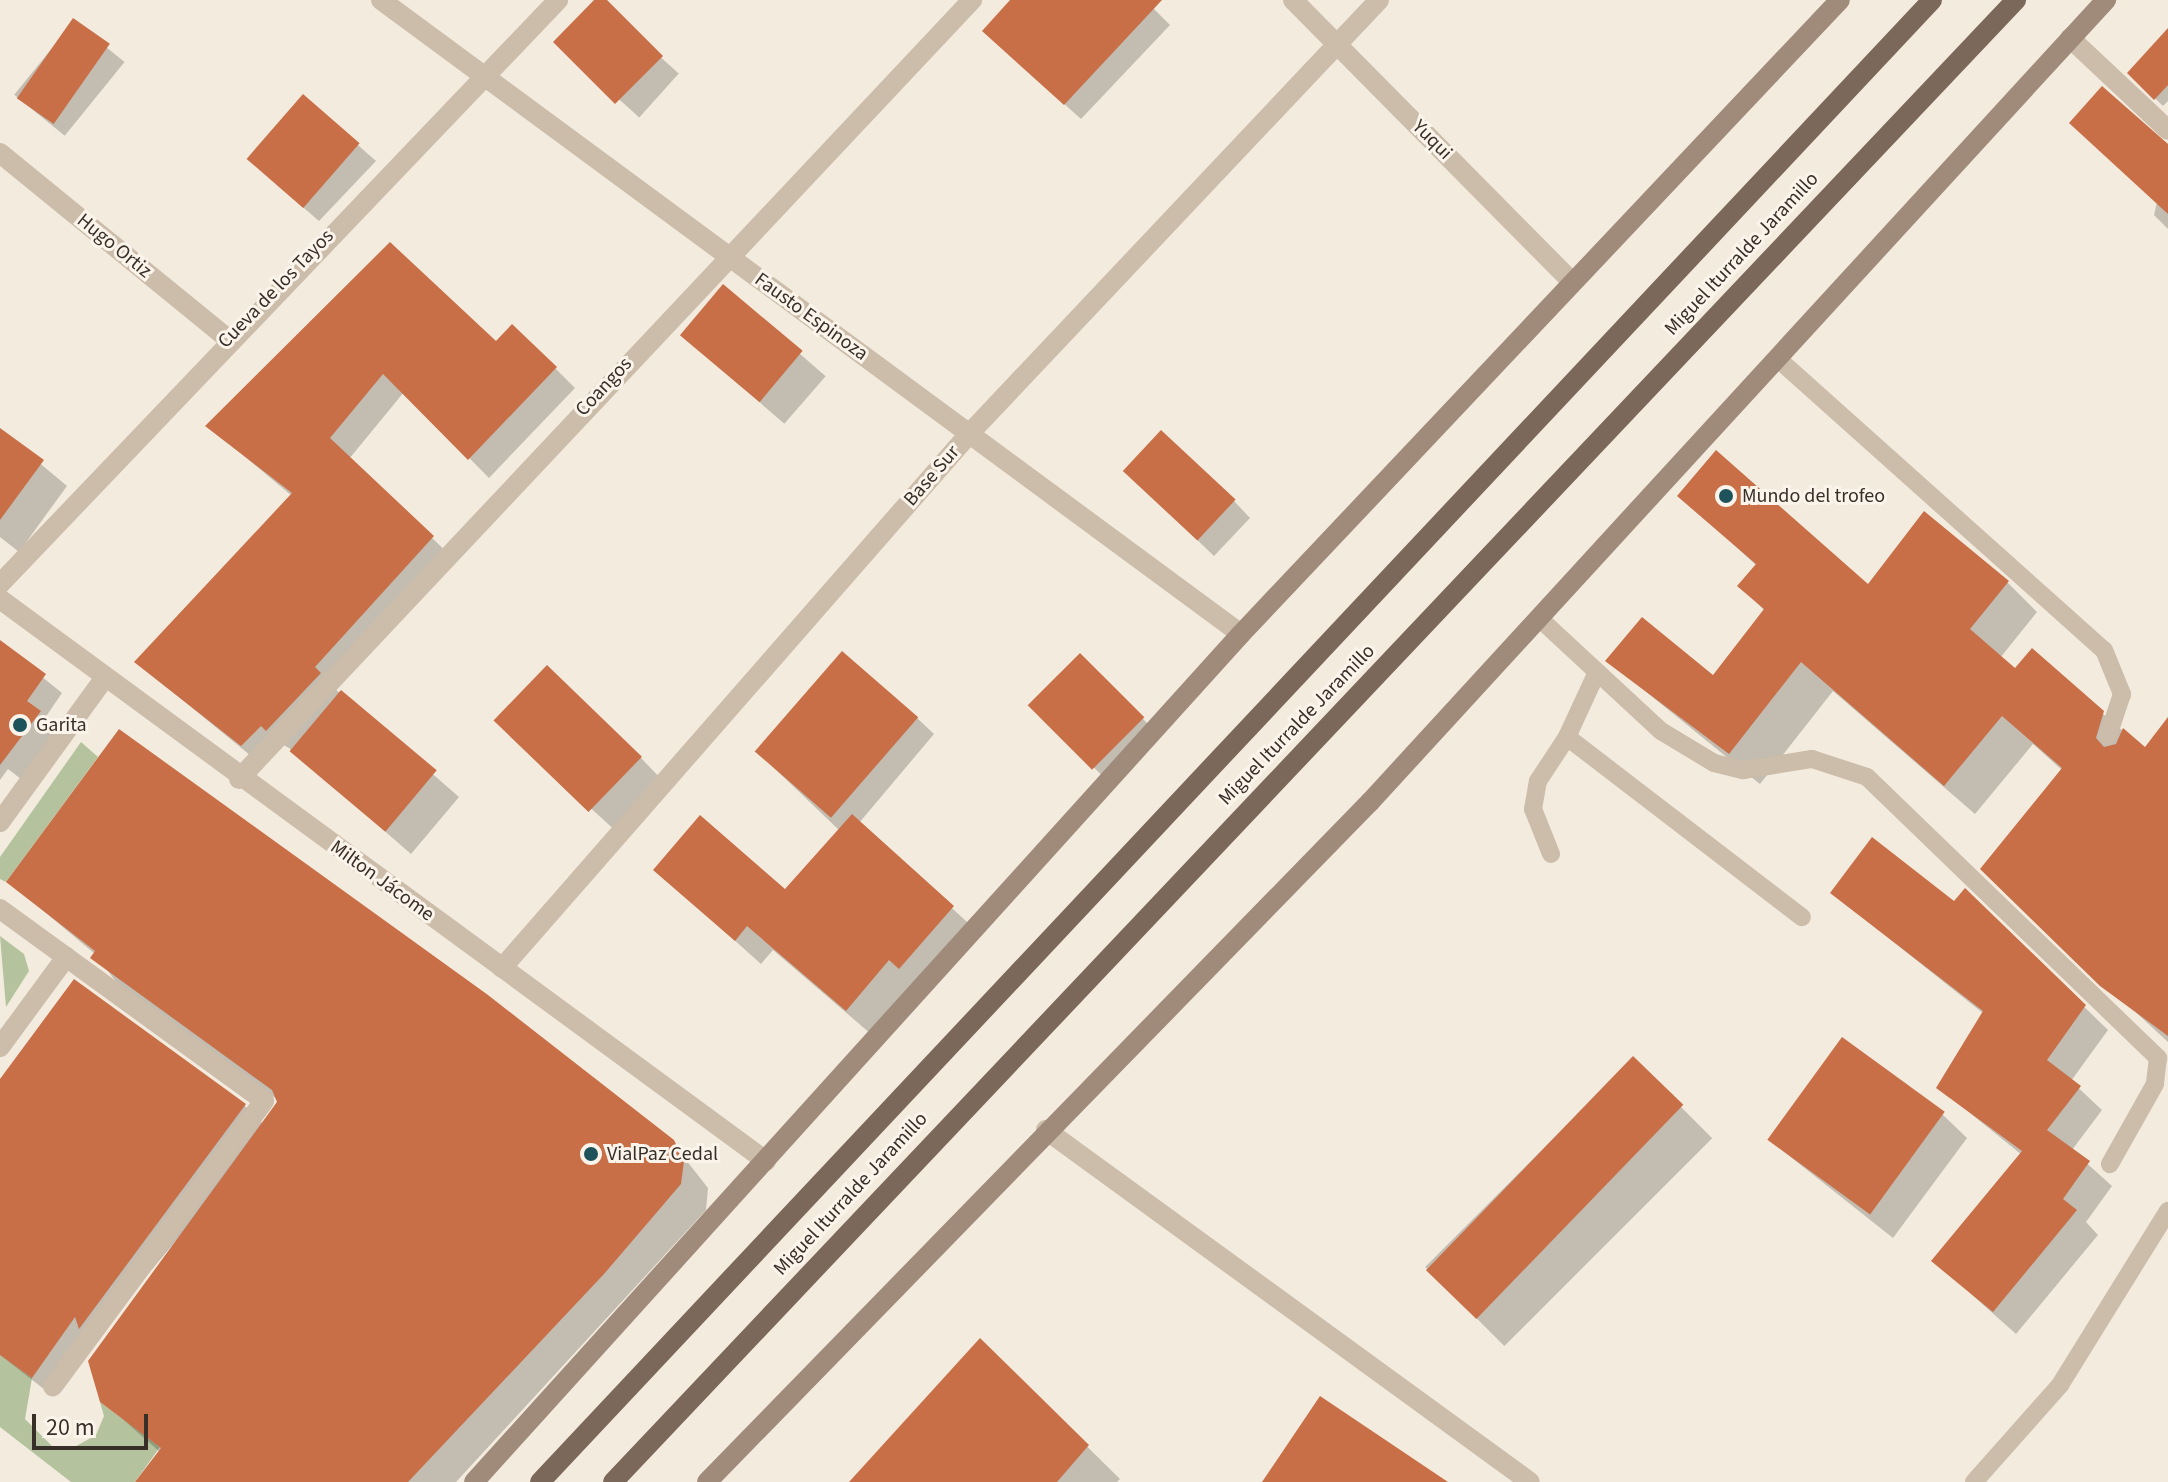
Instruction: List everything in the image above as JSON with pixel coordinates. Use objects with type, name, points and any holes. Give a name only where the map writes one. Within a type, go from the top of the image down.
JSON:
[{"type":"main road","points":[[474,1482],[1241,634],[1570,280],[1840,0]]},
{"type":"main road","name":"Miguel Iturralde Jaramillo","points":[[540,1482],[1932,0]]},
{"type":"main road","name":"Miguel Iturralde Jaramillo","points":[[613,1482],[2016,0]]},
{"type":"main road","points":[[707,1482],[1046,1130],[1370,802],[2106,0]]},
{"type":"street","name":"Fausto Espinoza","points":[[381,0],[1241,634]]},
{"type":"street","name":"Cueva de los Tayos","points":[[0,584],[228,339],[482,74],[558,0]]},
{"type":"street","name":"Coangos","points":[[239,779],[727,256],[972,0]]},
{"type":"street","name":"Yuqui","points":[[1293,0],[1570,280]]},
{"type":"street","name":"Base Sur","points":[[502,968],[969,434],[1379,0]]},
{"type":"street","points":[[2070,38],[2168,130]]},
{"type":"street","name":"Hugo Ortiz","points":[[0,153],[228,339]]},
{"type":"street","name":"Milton Jácome","points":[[0,599],[103,680],[766,1161]]},
{"type":"street","points":[[0,822],[103,680]]},
{"type":"street","points":[[0,909],[264,1101],[53,1386]]},
{"type":"street","points":[[0,1047],[66,957]]},
{"type":"street","points":[[1046,1130],[1530,1482]]},
{"type":"lane","points":[[1777,358],[2104,650],[2122,694],[2108,736]]},
{"type":"lane","points":[[1539,618],[1661,731],[1714,763],[1743,770],[1812,759],[1867,777],[2158,1058],[2155,1084],[2110,1164]]},
{"type":"lane","points":[[1551,854],[1533,809],[1538,781],[1567,737],[1597,672]]},
{"type":"lane","points":[[1567,737],[1802,917]]},
{"type":"lane","points":[[1974,1482],[2060,1385],[2168,1211]]},
{"type":"green space","points":[[81,742],[98,757],[6,882],[0,879],[0,857]]},
{"type":"green space","points":[[0,936],[24,954],[29,971],[6,1007]]},
{"type":"green space","points":[[0,1355],[32,1378],[25,1419],[54,1448],[71,1449],[96,1435],[104,1416],[100,1402],[160,1447],[135,1482],[71,1482],[0,1427]]},
{"type":"building","points":[[594,0],[607,0],[663,56],[615,104],[553,42]]},
{"type":"building","points":[[1010,0],[1162,0],[1064,105],[982,31]]},
{"type":"building","points":[[73,18],[110,44],[54,124],[17,98]]},
{"type":"building","points":[[2168,28],[2168,85],[2154,100],[2127,73]]},
{"type":"building","points":[[2102,86],[2168,144],[2168,214],[2069,123]]},
{"type":"building","points":[[303,94],[360,143],[303,208],[247,159]]},
{"type":"building","points":[[390,242],[496,341],[512,324],[557,367],[468,460],[383,374],[330,438],[434,536],[315,667],[321,673],[266,731],[261,726],[241,746],[134,662],[292,493],[205,426]]},
{"type":"building","points":[[723,284],[803,351],[760,402],[680,335]]},
{"type":"building","points":[[0,428],[44,460],[0,520]]},
{"type":"building","points":[[1161,430],[1236,500],[1197,541],[1123,471]]},
{"type":"building","points":[[1716,450],[1868,584],[1924,511],[2009,581],[1970,629],[2015,668],[2032,648],[2104,711],[2096,738],[2104,747],[2116,744],[2123,728],[2145,747],[2168,717],[2168,1036],[2100,986],[1980,869],[2062,768],[2002,716],[1944,786],[1801,662],[1729,754],[1605,661],[1642,617],[1713,675],[1764,609],[1737,586],[1756,564],[1677,496]]},
{"type":"building","points":[[0,640],[46,674],[27,701],[41,711],[0,765]]},
{"type":"building","points":[[842,651],[918,717],[831,818],[755,751]]},
{"type":"building","points":[[1080,653],[1144,717],[1092,770],[1028,705]]},
{"type":"building","points":[[547,665],[642,757],[588,812],[494,720]]},
{"type":"building","points":[[341,690],[437,770],[385,832],[290,751]]},
{"type":"building","points":[[119,729],[488,995],[674,1140],[684,1161],[681,1184],[604,1274],[408,1482],[135,1482],[161,1448],[100,1402],[88,1361],[277,1102],[272,1090],[90,958],[95,951],[6,882]]},
{"type":"building","points":[[852,814],[954,906],[899,969],[889,960],[846,1011],[747,926],[735,941],[653,870],[700,815],[785,889]]},
{"type":"building","points":[[1872,837],[1954,901],[1965,888],[2086,1005],[2047,1060],[2081,1086],[2047,1130],[2090,1161],[2063,1199],[2077,1210],[1993,1312],[1931,1261],[2022,1151],[1936,1088],[1983,1011],[1830,893]]},
{"type":"building","points":[[74,979],[246,1104],[79,1329],[75,1317],[32,1378],[0,1355],[0,1079]]},
{"type":"building","points":[[1842,1037],[1945,1112],[1870,1214],[1767,1140]]},
{"type":"building","points":[[1633,1056],[1683,1105],[1476,1319],[1426,1270]]},
{"type":"building","points":[[980,1338],[1089,1445],[1057,1482],[849,1482]]},
{"type":"building","points":[[1320,1396],[1448,1482],[1262,1482]]},
{"type":"place","name":"Mundo del trofeo","points":[[1726,496]]},
{"type":"place","name":"Garita","points":[[20,725]]},
{"type":"place","name":"VialPaz Cedal","points":[[591,1154]]}]
